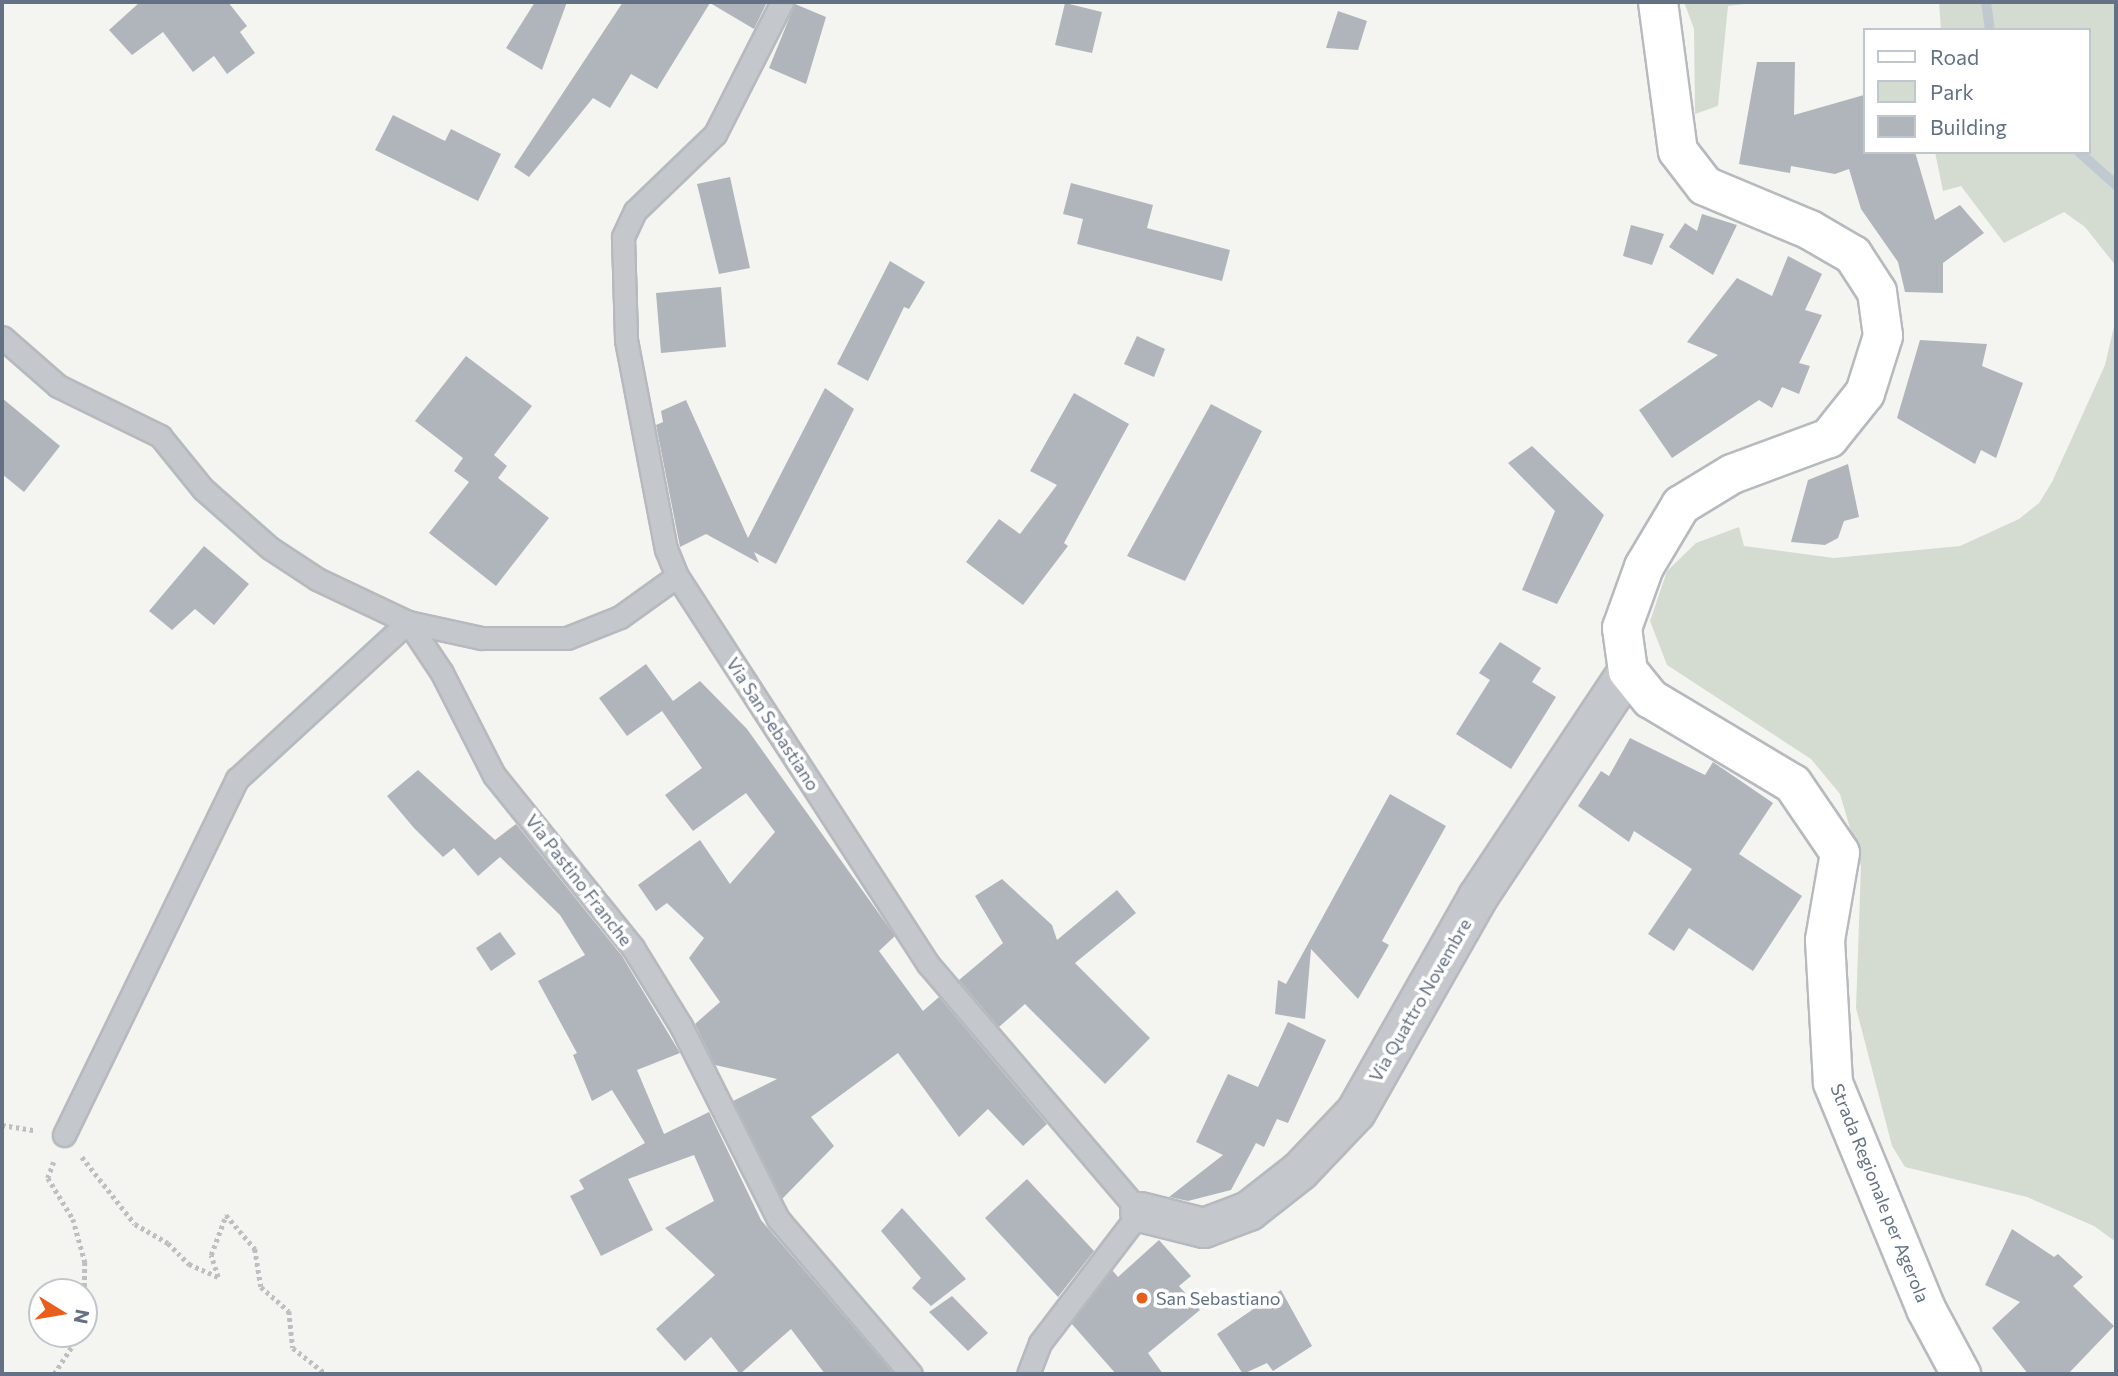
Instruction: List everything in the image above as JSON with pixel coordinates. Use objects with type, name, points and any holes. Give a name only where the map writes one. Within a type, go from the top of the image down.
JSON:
[{"type":"main road","name":"Strada Regionale per Agerola","points":[[1658,2],[1678,152],[1705,186],[1853,255],[1877,292],[1884,336],[1865,393],[1829,438],[1732,474],[1681,505],[1644,567],[1622,628],[1629,671],[1651,699],[1793,784],[1840,853],[1825,940],[1833,1083],[1926,1309],[1961,1374]]},
{"type":"street","name":"Via Quattro Novembre","points":[[1140,1212],[1204,1228],[1249,1211],[1300,1171],[1356,1112],[1478,897],[1629,671]]},
{"type":"lane","name":"Via San Sebastiano","points":[[782,2],[715,134],[635,211],[623,237],[626,340],[666,549],[677,576],[928,964],[1140,1212]]},
{"type":"lane","points":[[2,337],[58,386],[160,436],[203,489],[270,548],[317,579],[408,622],[481,638],[567,638],[620,617],[677,576]]},
{"type":"lane","points":[[64,1135],[237,779],[408,622]]},
{"type":"lane","name":"Via Pastino Franche","points":[[408,622],[442,673],[494,775],[633,948],[681,1026],[778,1219],[911,1374]]},
{"type":"lane","points":[[1028,1374],[1040,1343],[1140,1212]]},
{"type":"path","points":[[64,1135],[48,1178],[73,1219],[85,1262],[85,1278]]},
{"type":"path","points":[[64,1135],[135,1224],[168,1243],[189,1264],[218,1277],[211,1255],[226,1215],[255,1249],[261,1287],[289,1311],[293,1348],[326,1374]]},
{"type":"path","points":[[54,1374],[71,1348]]},
{"type":"green space","points":[[1684,2],[1745,4],[1728,6],[1718,106],[1695,114],[1694,29]]},
{"type":"green space","points":[[1939,2],[2116,2],[2116,266],[2085,227],[2064,212],[2004,243],[1961,186],[1943,191],[1935,154],[2090,154],[2090,28],[1941,28]]},
{"type":"green space","points":[[2116,318],[2116,1242],[2094,1226],[2027,1197],[1905,1167],[1892,1146],[1856,1008],[1861,866],[1840,794],[1811,759],[1667,665],[1650,621],[1667,571],[1696,543],[1739,527],[1744,546],[1834,558],[1960,546],[2019,519],[2039,503],[2052,482],[2105,365]]},
{"type":"building","points":[[140,2],[228,2],[247,26],[240,32],[255,53],[227,74],[214,56],[193,72],[163,32],[132,55],[109,30]]},
{"type":"building","points":[[535,2],[567,2],[542,70],[506,48]]},
{"type":"building","points":[[623,2],[767,2],[754,29],[710,3],[657,89],[631,74],[610,108],[593,98],[529,177],[514,167]]},
{"type":"building","points":[[1065,3],[1102,12],[1092,53],[1055,45]]},
{"type":"building","points":[[795,4],[826,17],[806,84],[769,68]]},
{"type":"building","points":[[1338,11],[1367,21],[1358,50],[1326,48]]},
{"type":"building","points":[[1757,62],[1795,62],[1794,115],[1862,96],[1862,154],[1916,154],[1935,220],[1960,205],[1984,233],[1943,263],[1943,293],[1905,292],[1898,262],[1861,209],[1849,169],[1835,174],[1791,166],[1790,173],[1739,164]]},
{"type":"building","points":[[393,115],[445,141],[451,129],[501,154],[478,201],[375,150]]},
{"type":"building","points":[[730,177],[750,268],[719,274],[697,184]]},
{"type":"building","points":[[1071,183],[1153,205],[1147,228],[1230,250],[1222,281],[1077,244],[1083,219],[1063,214]]},
{"type":"building","points":[[1702,214],[1737,225],[1713,275],[1669,247],[1685,223],[1697,231]]},
{"type":"building","points":[[1631,225],[1664,234],[1652,265],[1623,256]]},
{"type":"building","points":[[1788,256],[1822,274],[1805,310],[1822,315],[1799,363],[1810,366],[1799,394],[1782,387],[1772,408],[1759,400],[1672,458],[1639,410],[1718,355],[1687,342],[1737,278],[1772,296]]},
{"type":"building","points":[[890,261],[925,282],[909,309],[904,307],[868,381],[837,364]]},
{"type":"building","points":[[721,287],[726,347],[661,353],[656,293]]},
{"type":"building","points":[[1137,336],[1165,349],[1154,377],[1124,364]]},
{"type":"building","points":[[1920,340],[1987,344],[1982,366],[2023,383],[1996,458],[1981,450],[1975,464],[1897,418]]},
{"type":"building","points":[[466,356],[532,406],[494,455],[507,466],[498,478],[549,518],[496,586],[429,533],[469,482],[454,471],[463,458],[415,421]]},
{"type":"building","points":[[825,388],[854,409],[776,564],[754,552],[759,563],[706,534],[680,547],[656,425],[663,422],[661,411],[686,400],[748,538]]},
{"type":"building","points":[[1074,393],[1129,424],[1064,543],[1068,546],[1023,605],[966,562],[999,519],[1020,534],[1057,485],[1030,471]]},
{"type":"building","points":[[2,398],[60,446],[24,492],[2,474]]},
{"type":"building","points":[[1211,404],[1262,431],[1185,581],[1127,556]]},
{"type":"building","points":[[1532,446],[1604,515],[1557,604],[1522,590],[1555,511],[1508,463]]},
{"type":"building","points":[[1848,464],[1859,517],[1844,521],[1838,538],[1825,545],[1791,542],[1808,480]]},
{"type":"building","points":[[204,546],[249,584],[214,625],[195,609],[172,630],[149,611]]},
{"type":"building","points":[[1500,642],[1541,668],[1532,682],[1556,697],[1511,769],[1456,734],[1490,680],[1479,673]]},
{"type":"building","points":[[646,664],[673,701],[700,681],[747,729],[895,936],[879,951],[923,1011],[939,997],[1047,1124],[1023,1146],[988,1109],[959,1137],[898,1053],[811,1117],[834,1146],[782,1199],[733,1101],[777,1079],[715,1065],[695,1024],[720,1002],[689,958],[704,938],[667,903],[656,911],[638,885],[700,840],[730,884],[775,832],[746,793],[693,831],[665,795],[702,768],[662,711],[627,736],[599,698]]},
{"type":"building","points":[[1630,738],[1705,775],[1713,762],[1773,803],[1739,854],[1802,896],[1753,971],[1689,928],[1674,951],[1648,934],[1692,869],[1634,831],[1629,842],[1578,806],[1601,771],[1609,776]]},
{"type":"building","points":[[418,770],[495,840],[516,824],[622,956],[680,1053],[637,1070],[664,1134],[709,1112],[761,1220],[894,1374],[825,1374],[791,1329],[740,1374],[711,1337],[685,1361],[656,1329],[715,1275],[665,1228],[714,1201],[694,1155],[628,1179],[653,1230],[601,1256],[570,1196],[584,1189],[579,1180],[645,1143],[612,1090],[592,1101],[573,1055],[577,1053],[538,981],[585,955],[560,915],[500,857],[478,876],[454,848],[443,857],[414,828],[387,796]]},
{"type":"building","points":[[1390,794],[1446,826],[1382,941],[1389,945],[1358,999],[1311,949],[1305,1019],[1275,1014],[1278,980],[1286,984]]},
{"type":"building","points":[[1002,879],[1052,925],[1057,940],[1117,890],[1136,913],[1075,963],[1150,1038],[1105,1084],[1025,1004],[999,1027],[959,980],[1003,943],[975,896]]},
{"type":"building","points":[[500,932],[516,954],[491,971],[476,948]]},
{"type":"building","points":[[1288,1022],[1326,1040],[1288,1123],[1277,1119],[1264,1147],[1256,1143],[1231,1190],[1188,1201],[1169,1197],[1223,1155],[1196,1142],[1228,1074],[1258,1087]]},
{"type":"building","points":[[1027,1179],[1094,1251],[1058,1297],[985,1218]]},
{"type":"building","points":[[902,1208],[966,1279],[931,1306],[912,1288],[921,1278],[881,1231]]},
{"type":"building","points":[[2012,1229],[2054,1257],[2058,1254],[2083,1277],[2073,1286],[2114,1326],[2068,1374],[2028,1374],[1992,1328],[2020,1302],[1985,1285]]},
{"type":"building","name":"San Sebastiano","points":[[1159,1240],[1191,1276],[1179,1286],[1200,1310],[1148,1353],[1163,1374],[1116,1374],[1071,1323],[1112,1270],[1118,1277]]},
{"type":"building","points":[[1281,1290],[1312,1346],[1273,1371],[1267,1363],[1243,1374],[1217,1334]]},
{"type":"building","points":[[952,1296],[988,1333],[968,1351],[929,1312]]},
{"type":"waterway","points":[[1986,2],[1990,28]]},
{"type":"waterway","points":[[2081,154],[2116,185]]},
{"type":"place","name":"San Sebastiano","points":[[1142,1298]]}]
